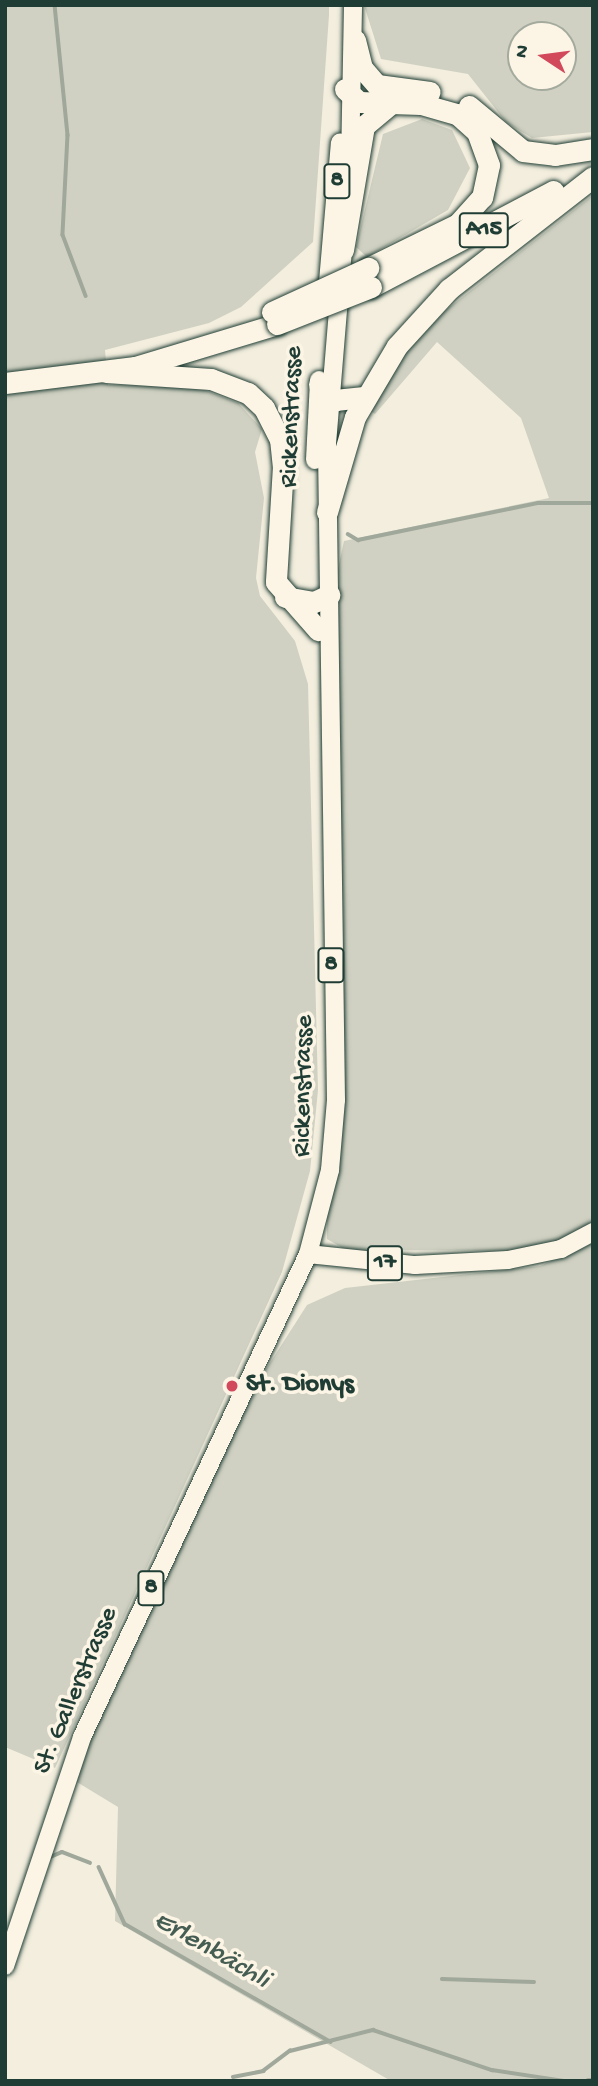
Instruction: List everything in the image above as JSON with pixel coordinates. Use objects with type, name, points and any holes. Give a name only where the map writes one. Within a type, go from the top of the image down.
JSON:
[{"type":"highway","points":[[355,40],[369,78],[397,97],[443,109],[467,122],[486,148],[487,183],[458,224],[370,277]]},
{"type":"highway","points":[[349,97],[397,97],[466,103],[523,151],[555,155],[593,149]]},
{"type":"highway","points":[[343,250],[363,126],[397,97]]},
{"type":"highway","name":"A15","points":[[5,383],[106,372],[204,348],[370,277],[593,165]]},
{"type":"highway","points":[[327,512],[364,397],[397,346],[449,289],[593,177]]},
{"type":"highway","points":[[106,372],[211,380],[248,393],[264,408],[282,452],[274,562],[285,597],[318,630]]},
{"type":"highway","points":[[324,390],[343,402],[364,397]]},
{"type":"highway","points":[[285,597],[323,598]]},
{"type":"main road","name":"Rickenstrasse","points":[[328,831],[318,630],[323,598],[327,512],[324,390],[343,250],[349,97],[342,5]]},
{"type":"main road","name":"Rickenstrasse","points":[[308,1254],[334,1132],[323,598],[324,390],[355,40],[354,5]]},
{"type":"main road","name":"17","points":[[308,1254],[415,1265],[508,1260],[561,1249],[593,1232]]},
{"type":"main road","name":"St. Gallerstrasse","points":[[5,1966],[82,1737],[308,1254]]},
{"type":"shaded area","points":[[5,5],[329,5],[313,242],[241,307],[209,323],[105,350],[108,385],[194,386],[238,403],[262,429],[255,452],[264,498],[256,578],[260,596],[295,641],[308,684],[318,1090],[310,1171],[282,1272],[55,1768],[5,1747]]},
{"type":"shaded area","points":[[364,5],[593,5],[593,132],[532,138],[506,122],[468,74],[381,59]]},
{"type":"shaded area","points":[[422,119],[452,130],[470,168],[448,210],[367,257],[356,247],[383,134]]},
{"type":"shaded area","points":[[593,195],[592,1224],[536,1251],[346,1250],[327,1239],[334,587],[344,541],[549,498],[521,418],[437,342],[375,414],[367,409],[423,328]]},
{"type":"shaded area","points":[[593,1243],[593,2081],[391,2081],[115,1921],[118,1807],[67,1776],[254,1388],[307,1305],[345,1288],[540,1266]]},
{"type":"waterway","points":[[55,5],[68,135],[63,235],[86,296]]},
{"type":"waterway","points":[[348,534],[358,540],[538,503],[593,503]]},
{"type":"waterway","name":"Erlenbächli","points":[[48,1858],[62,1852],[90,1863]]},
{"type":"waterway","name":"Erlenbächli","points":[[99,1867],[125,1924],[331,2042]]},
{"type":"waterway","points":[[442,1979],[534,1982]]},
{"type":"waterway","name":"Erlenbächli","points":[[233,2077],[263,2071],[290,2051],[373,2030],[492,2070],[565,2081]]},
{"type":"waterway","name":"Erlenbächli","points":[[588,2080],[593,2080]]},
{"type":"place","name":"St. Dionys","points":[[232,1386]]}]
